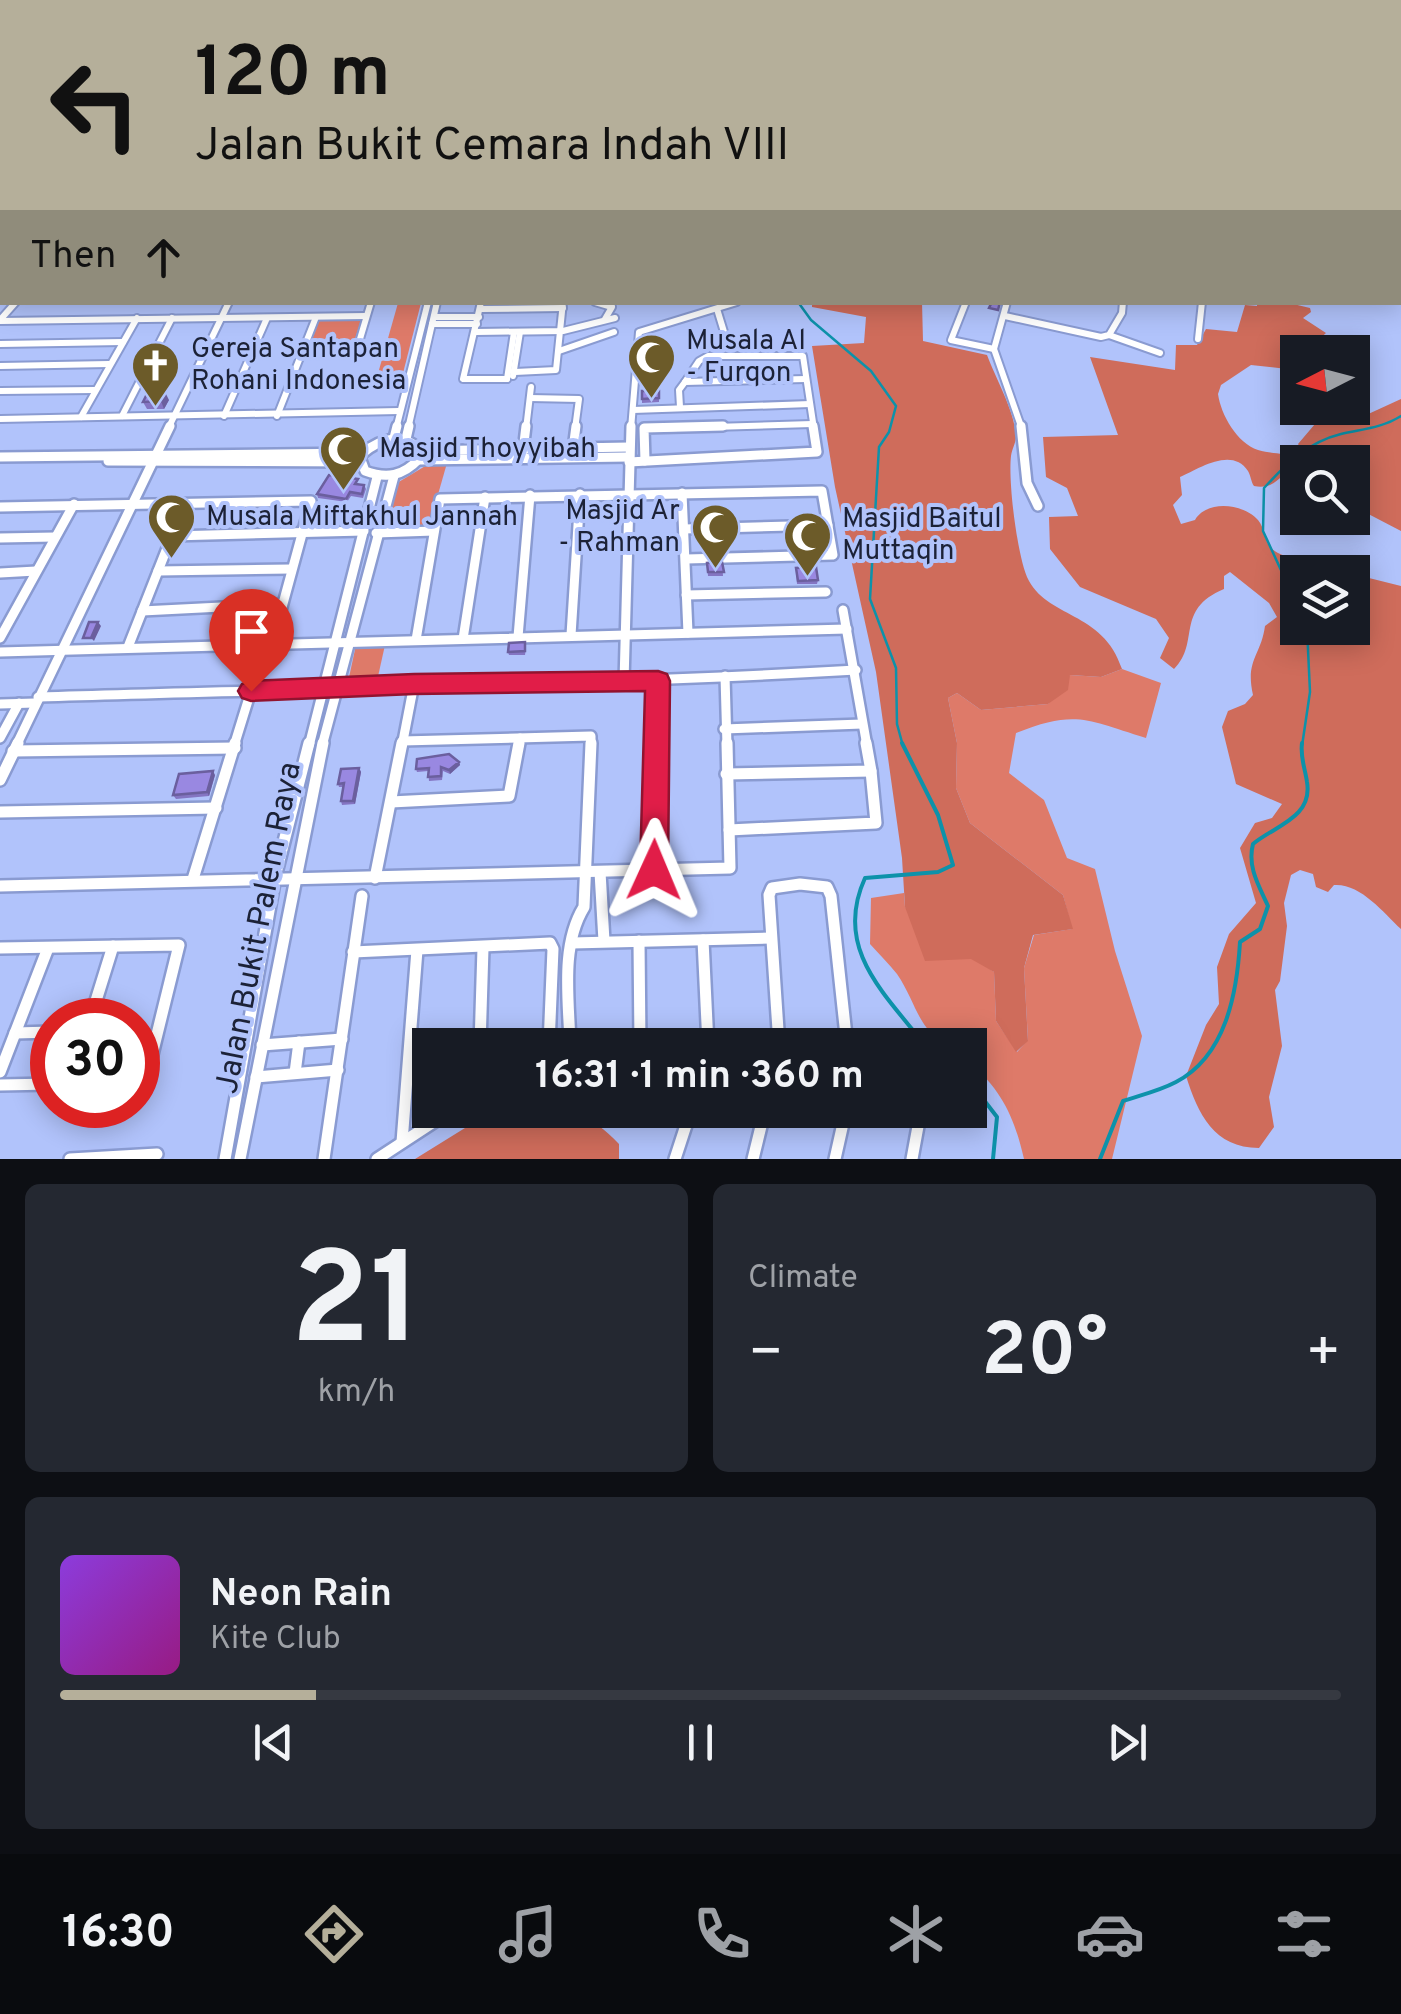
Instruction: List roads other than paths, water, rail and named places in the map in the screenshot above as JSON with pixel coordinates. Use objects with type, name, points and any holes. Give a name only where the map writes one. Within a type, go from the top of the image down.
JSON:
[{"type":"street","points":[[0,780],[228,305]]},
{"type":"street","points":[[302,351],[357,348],[370,305]]},
{"type":"street","points":[[419,456],[406,439],[428,305]]},
{"type":"street","points":[[394,438],[398,411],[436,305]]},
{"type":"street","points":[[603,322],[612,306],[608,305]]},
{"type":"street","points":[[624,682],[629,455],[640,330],[728,305]]},
{"type":"street","points":[[965,305],[951,340],[994,349]]},
{"type":"street","points":[[1007,305],[994,349],[1025,438],[1027,483],[1038,506]]},
{"type":"street","points":[[1109,335],[1123,305]]},
{"type":"street","points":[[1198,339],[1202,305]]},
{"type":"street","points":[[433,320],[562,306],[555,371],[515,372],[507,379],[462,379],[479,317]]},
{"type":"street","points":[[717,309],[728,345]]},
{"type":"street","points":[[0,320],[366,316]]},
{"type":"street","points":[[1005,316],[1097,337],[1109,335],[1160,353]]},
{"type":"street","points":[[277,416],[316,317]]},
{"type":"street","points":[[479,317],[517,332],[562,331],[616,318]]},
{"type":"street","points":[[81,417],[138,318]]},
{"type":"street","points":[[122,416],[172,318]]},
{"type":"street","points":[[224,416],[267,318]]},
{"type":"street","points":[[515,372],[517,332]]},
{"type":"street","points":[[507,379],[517,332]]},
{"type":"street","points":[[559,351],[614,332]]},
{"type":"street","points":[[0,344],[123,342]]},
{"type":"street","points":[[522,453],[573,449],[629,455],[645,462],[812,456],[816,452],[803,356],[708,356],[699,361],[679,390],[680,407]]},
{"type":"street","points":[[0,366],[110,364]]},
{"type":"street","points":[[685,382],[806,379]]},
{"type":"street","points":[[292,382],[408,380]]},
{"type":"street","points":[[522,453],[531,387]]},
{"type":"street","points":[[0,391],[95,390]]},
{"type":"street","points":[[530,398],[579,399],[573,449]]},
{"type":"street","points":[[633,410],[810,404]]},
{"type":"street","points":[[0,419],[398,411]]},
{"type":"street","points":[[645,462],[644,428],[812,424]]},
{"type":"street","points":[[361,458],[370,445],[406,439]]},
{"type":"street","points":[[361,458],[365,471],[394,476],[419,456],[629,455]]},
{"type":"street","points":[[6,459],[361,458]]},
{"type":"street","name":"Jalan Bukit Palem Raya","points":[[240,1159],[294,876],[348,642],[377,476]]},
{"type":"street","name":"Jalan Bukit Palem Raya","points":[[370,532],[394,476]]},
{"type":"street","points":[[416,640],[438,500],[817,488],[822,491],[833,555],[686,560]]},
{"type":"street","points":[[572,635],[580,494]]},
{"type":"street","points":[[682,494],[688,633]]},
{"type":"street","points":[[518,637],[530,495]]},
{"type":"street","points":[[463,638],[485,497]]},
{"type":"street","points":[[0,508],[311,501],[272,644]]},
{"type":"street","points":[[0,638],[74,504]]},
{"type":"street","points":[[128,647],[184,505]]},
{"type":"street","points":[[684,529],[828,525]]},
{"type":"street","points":[[172,536],[434,531]]},
{"type":"street","points":[[0,538],[55,537]]},
{"type":"street","points":[[158,572],[291,569]]},
{"type":"street","points":[[0,572],[36,571]]},
{"type":"street","name":"Jalan Bukit Palem Raya","points":[[224,1159],[275,876],[334,642],[358,581]]},
{"type":"street","points":[[686,595],[826,592]]},
{"type":"street","points":[[142,611],[282,604]]},
{"type":"street","points":[[728,830],[876,823],[856,670],[842,610]]},
{"type":"street","points":[[0,612],[13,612]]},
{"type":"street","points":[[0,652],[847,630]]},
{"type":"street","points":[[0,704],[414,684],[658,681],[856,670]]},
{"type":"street","points":[[0,886],[275,876],[375,878],[730,868],[725,676]]},
{"type":"street","points":[[654,870],[658,681]]},
{"type":"street","points":[[375,878],[414,684]]},
{"type":"street","points":[[193,879],[251,691]]},
{"type":"street","points":[[0,738],[19,704]]},
{"type":"street","points":[[724,729],[862,724]]},
{"type":"street","points":[[402,741],[591,736],[584,907],[574,919],[570,1028]]},
{"type":"street","points":[[391,802],[509,796],[520,738]]},
{"type":"street","points":[[13,751],[234,748]]},
{"type":"street","points":[[726,774],[872,771]]},
{"type":"street","points":[[0,812],[216,808]]},
{"type":"street","points":[[600,872],[598,906],[604,941]]},
{"type":"street","points":[[778,1028],[769,895],[772,888],[827,887],[845,1028]]},
{"type":"street","points":[[324,1159],[362,896]]},
{"type":"street","points":[[584,907],[598,906]]},
{"type":"street","points":[[572,943],[770,938]]},
{"type":"street","points":[[703,940],[707,1028]]},
{"type":"street","points":[[639,941],[640,1028]]},
{"type":"street","points":[[0,948],[176,943],[180,948],[160,1016]]},
{"type":"street","points":[[353,952],[552,945],[550,1028]]},
{"type":"street","points":[[97,998],[113,946]]},
{"type":"street","points":[[0,1072],[48,948]]},
{"type":"street","points":[[481,1028],[483,948]]},
{"type":"street","points":[[402,1142],[416,950]]},
{"type":"street","points":[[15,1033],[30,1033]]},
{"type":"street","points":[[244,1057],[299,1042],[342,1039]]},
{"type":"street","points":[[294,1074],[299,1042]]},
{"type":"street","points":[[256,1076],[338,1070]]},
{"type":"street","points":[[0,1085],[30,1084]]},
{"type":"street","points":[[376,1159],[424,1128]]},
{"type":"street","points":[[675,1159],[685,1128]]},
{"type":"street","points":[[753,1159],[761,1128]]},
{"type":"street","points":[[835,1159],[842,1128]]},
{"type":"street","points":[[912,1159],[917,1128]]},
{"type":"street","points":[[70,1159],[157,1154]]},
{"type":"waterway","points":[[800,305],[811,320],[871,371],[896,406],[889,432],[879,447],[870,599],[896,668],[897,724],[902,744]]},
{"type":"waterway","points":[[1280,568],[1263,531],[1264,488],[1289,462],[1318,442],[1401,416]]},
{"type":"waterway","points":[[1302,746],[1310,692],[1308,645]]},
{"type":"waterway","points":[[902,744],[938,815],[953,865],[938,872],[865,878],[855,926],[868,968],[912,1028]]},
{"type":"waterway","points":[[1100,1159],[1123,1101],[1176,1082],[1193,1071],[1217,1040],[1232,1002],[1240,942],[1260,929],[1268,906],[1253,868],[1253,844],[1290,820],[1304,804],[1307,782],[1302,746]]},
{"type":"waterway","points":[[987,1104],[997,1117],[993,1159]]},
{"type":"place","name":"Musala Al - Furqon","points":[[651,400]]},
{"type":"place","name":"Gereja Santapan Rohani Indonesia","points":[[156,408]]},
{"type":"place","name":"Masjid Thoyyibah","points":[[344,492]]},
{"type":"place","name":"Musala Miftakhul Jannah","points":[[171,560]]},
{"type":"place","name":"Masjid Ar - Rahman","points":[[715,570]]},
{"type":"place","name":"Masjid Baitul Muttaqin","points":[[807,578]]}]
